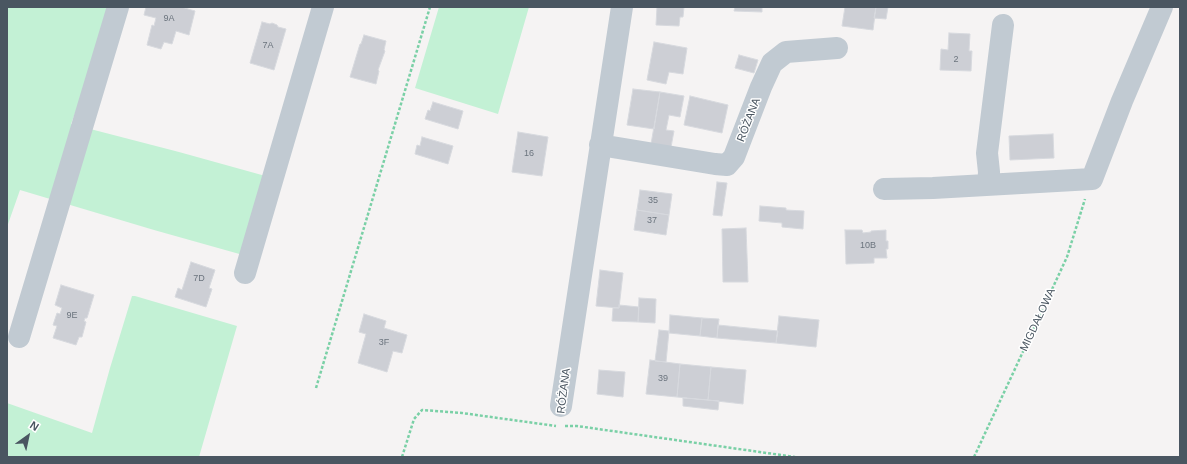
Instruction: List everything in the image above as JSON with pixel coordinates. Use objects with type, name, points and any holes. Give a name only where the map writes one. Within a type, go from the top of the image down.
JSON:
[{"type":"street","points":[[19,337],[118,7]]},
{"type":"street","points":[[245,273],[323,7]]},
{"type":"street","name":"RÓŻANA","points":[[561,416],[600,145],[622,7]]},
{"type":"street","points":[[884,189],[933,188],[1092,179],[1122,101],[1162,7]]},
{"type":"street","points":[[988,185],[989,172],[987,152],[1003,25]]},
{"type":"street","name":"RÓŻANA","points":[[600,145],[715,164],[727,164],[734,158],[772,63],[786,52],[837,48]]},
{"type":"path","points":[[316,388],[430,7]]},
{"type":"path","name":"MIGDAŁOWA","points":[[974,457],[1066,257],[1092,179]]},
{"type":"path","points":[[402,457],[414,419],[422,410],[462,413],[561,416]]},
{"type":"path","name":"RÓŻANA","points":[[561,416],[577,426],[795,457]]},
{"type":"green space","points":[[7,7],[110,7],[99,49],[71,124],[269,177],[243,255],[20,190],[7,227]]},
{"type":"green space","points":[[439,7],[529,7],[498,114],[415,88]]},
{"type":"green space","points":[[132,296],[237,326],[199,457],[7,457],[7,403],[92,433]]},
{"type":"building","points":[[146,7],[181,7],[195,11],[189,35],[176,31],[172,44],[164,42],[161,49],[147,45],[152,25],[154,26],[156,18],[144,15]]},
{"type":"building","points":[[657,7],[684,7],[683,17],[680,17],[679,26],[656,25]]},
{"type":"building","points":[[735,7],[762,7],[762,12],[734,11]]},
{"type":"building","points":[[845,7],[876,7],[873,30],[842,26]]},
{"type":"building","points":[[876,7],[888,7],[886,19],[874,18]]},
{"type":"building","points":[[262,22],[272,23],[278,27],[286,29],[274,70],[250,63]]},
{"type":"building","points":[[949,33],[970,34],[969,51],[972,51],[971,71],[940,70],[941,49],[948,50]]},
{"type":"building","points":[[364,35],[386,41],[385,51],[378,70],[376,84],[350,77]]},
{"type":"building","points":[[654,42],[687,48],[683,74],[669,72],[666,84],[647,80]]},
{"type":"building","points":[[739,55],[758,60],[754,73],[735,68]]},
{"type":"building","points":[[633,89],[660,92],[654,129],[627,125]]},
{"type":"building","points":[[660,92],[684,96],[680,117],[669,115],[666,130],[674,131],[671,147],[651,144]]},
{"type":"building","points":[[690,96],[728,105],[722,133],[684,125]]},
{"type":"building","points":[[433,102],[463,111],[458,129],[425,119]]},
{"type":"building","points":[[518,132],[548,137],[542,176],[512,172]]},
{"type":"building","points":[[1053,134],[1054,158],[1010,160],[1009,136]]},
{"type":"building","points":[[422,137],[453,146],[448,164],[415,154],[417,145],[420,146]]},
{"type":"building","points":[[717,182],[727,183],[722,216],[713,215]]},
{"type":"building","points":[[640,190],[672,194],[669,215],[637,210]]},
{"type":"building","points":[[760,206],[804,211],[803,229],[782,227],[782,223],[759,221]]},
{"type":"building","points":[[637,210],[669,215],[666,235],[634,230]]},
{"type":"building","points":[[746,228],[748,282],[723,282],[722,229]]},
{"type":"building","points":[[845,230],[862,230],[863,233],[886,230],[886,241],[888,241],[888,249],[886,249],[887,258],[874,258],[874,263],[846,264]]},
{"type":"building","points":[[191,262],[215,270],[209,288],[212,289],[206,307],[175,297],[178,288],[182,290]]},
{"type":"building","points":[[600,270],[623,273],[619,308],[596,306]]},
{"type":"building","points":[[61,285],[94,295],[87,318],[85,318],[84,321],[86,322],[82,337],[79,337],[76,345],[53,338],[57,326],[53,325],[57,313],[60,314],[62,308],[55,305]]},
{"type":"building","points":[[639,298],[656,299],[655,323],[638,322]]},
{"type":"building","points":[[619,305],[639,307],[638,322],[612,321],[613,308],[619,308]]},
{"type":"building","points":[[364,314],[386,321],[384,328],[407,335],[402,353],[393,351],[387,372],[358,363],[366,334],[359,332]]},
{"type":"building","points":[[670,315],[702,318],[700,336],[669,333]]},
{"type":"building","points":[[779,316],[819,320],[816,347],[776,343]]},
{"type":"building","points":[[702,318],[719,319],[717,338],[700,336]]},
{"type":"building","points":[[718,325],[778,331],[776,343],[717,338]]},
{"type":"building","points":[[659,330],[669,331],[666,362],[655,361]]},
{"type":"building","points":[[650,360],[680,364],[677,397],[646,394]]},
{"type":"building","points":[[680,364],[711,367],[708,400],[677,397]]},
{"type":"building","points":[[711,367],[746,370],[743,404],[708,400]]},
{"type":"building","points":[[599,370],[625,372],[623,397],[597,394]]},
{"type":"building","points":[[683,398],[719,401],[718,410],[683,406]]}]
